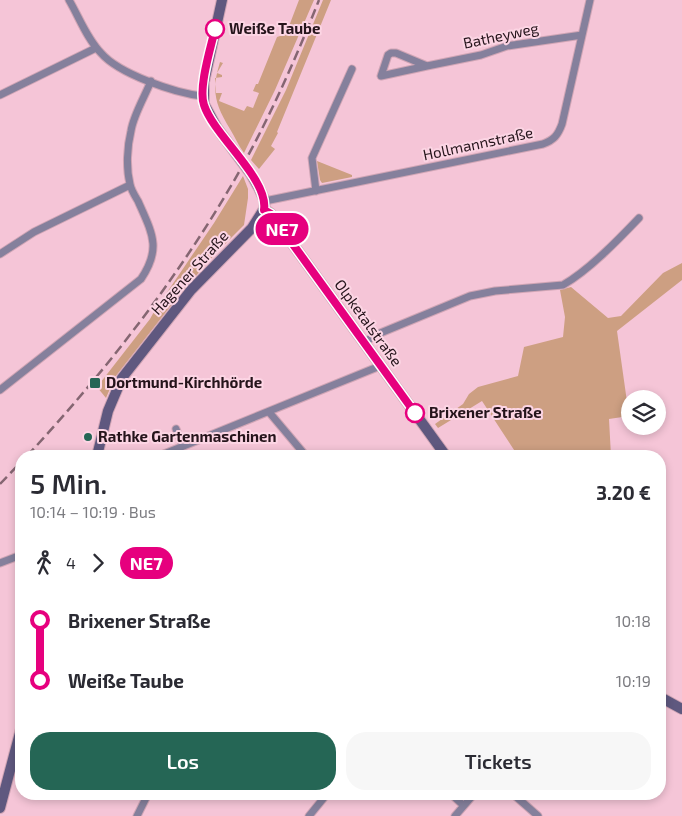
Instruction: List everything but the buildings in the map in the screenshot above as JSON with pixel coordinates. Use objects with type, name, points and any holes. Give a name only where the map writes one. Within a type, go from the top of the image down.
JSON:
[{"type":"main road","points":[[222,0],[202,96],[216,128],[251,174],[265,205]]},
{"type":"main road","name":"Olpketalstraße","points":[[265,205],[442,450]]},
{"type":"main road","name":"Hagener Straße","points":[[98,450],[116,388],[128,369],[191,290],[252,228],[265,205]]},
{"type":"main road","points":[[666,700],[682,709]]},
{"type":"main road","points":[[0,808],[15,752]]},
{"type":"street","points":[[70,0],[96,48],[114,64],[151,82],[186,94],[202,96]]},
{"type":"street","name":"Hollmannstraße","points":[[265,205],[316,191],[543,144],[553,140],[559,133],[562,124],[590,0]]},
{"type":"street","name":"Batheyweg","points":[[427,66],[396,53],[391,53],[388,55],[381,76],[481,55],[507,46],[582,35]]},
{"type":"street","points":[[0,95],[96,48]]},
{"type":"street","points":[[316,191],[312,158],[352,69]]},
{"type":"street","points":[[0,390],[141,279],[150,265],[154,252],[152,237],[130,185],[128,160],[131,130],[151,82]]},
{"type":"street","points":[[0,254],[34,232],[130,185]]},
{"type":"street","points":[[363,343],[378,334],[470,296],[495,291],[563,285],[573,279],[622,236],[639,218]]},
{"type":"street","points":[[174,450],[380,366]]},
{"type":"street","points":[[269,412],[301,450]]},
{"type":"street","points":[[176,429],[183,446]]},
{"type":"street","points":[[0,563],[15,557]]},
{"type":"street","points":[[137,816],[145,800]]},
{"type":"street","points":[[310,816],[322,800]]},
{"type":"street","points":[[458,800],[463,805]]},
{"type":"street","points":[[454,816],[468,800]]},
{"type":"street","points":[[521,800],[538,816]]},
{"type":"shaded area","points":[[299,0],[314,0],[275,90],[244,153],[221,112],[216,97],[215,85],[216,93],[222,93],[219,101],[244,111],[247,106],[253,108],[259,93],[253,91],[256,84],[258,84],[277,37],[286,34]]},
{"type":"shaded area","points":[[323,0],[331,0],[278,133],[271,146],[275,149],[259,169],[251,160],[286,90]]},
{"type":"shaded area","points":[[220,62],[223,63],[217,73]]},
{"type":"shaded area","points":[[217,73],[222,75],[222,77],[216,78]]},
{"type":"shaded area","points":[[317,161],[352,175],[352,177],[322,183]]},
{"type":"shaded area","points":[[243,176],[248,189],[244,225],[215,254],[180,294],[115,377],[106,398],[97,387],[150,319]]},
{"type":"shaded area","points":[[682,263],[682,280],[617,331],[625,390],[621,390],[621,417],[609,419],[611,450],[514,450],[482,401],[438,428],[435,424],[463,404],[469,394],[478,387],[518,376],[524,347],[563,337],[565,317],[560,290],[571,287],[608,318],[621,316],[663,273]]},
{"type":"railway","points":[[32,450],[86,390],[141,320],[168,284],[217,210],[272,109],[319,0]]},
{"type":"railway","points":[[0,484],[15,468]]},
{"type":"bus line","name":"NE7","points":[[215,29],[202,96],[206,109],[216,128],[251,174],[265,201],[264,210],[271,214],[415,413]]},
{"type":"place","name":"Weiße Taube","points":[[215,29]]},
{"type":"place","name":"Dortmund-Kirchhörde","points":[[95,383]]},
{"type":"place","name":"Brixener Straße","points":[[415,413]]},
{"type":"place","name":"Rathke Gartenmaschinen","points":[[88,437]]}]
